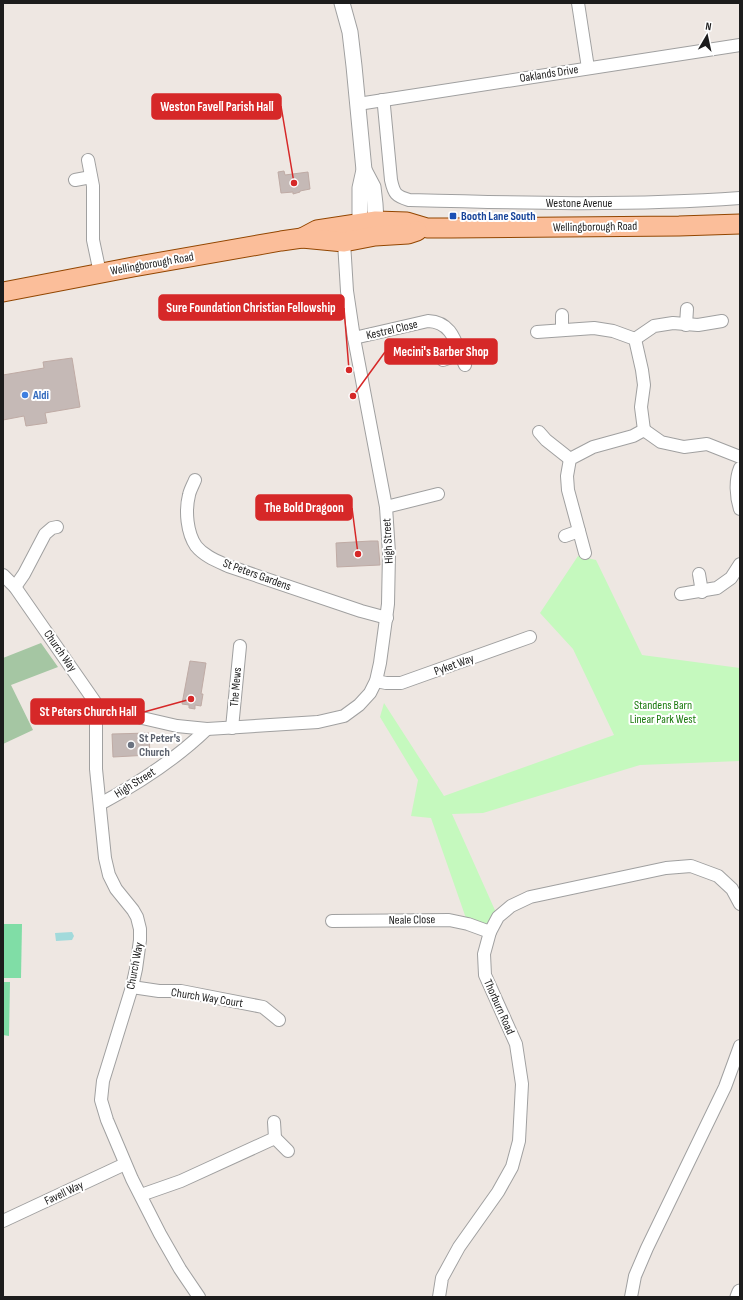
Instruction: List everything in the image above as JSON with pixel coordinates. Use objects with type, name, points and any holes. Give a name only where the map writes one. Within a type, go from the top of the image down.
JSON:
[{"type":"main road","name":"Wellingborough Road","points":[[302,238],[317,230],[368,227],[408,234],[427,228],[740,224]]},
{"type":"main road","name":"Wellingborough Road","points":[[3,292],[100,273],[302,238],[344,242],[368,227]]},
{"type":"street","points":[[342,3],[347,19],[352,47],[364,170],[360,188],[368,227]]},
{"type":"street","points":[[578,3],[588,68]]},
{"type":"street","name":"Oaklands Drive","points":[[358,104],[740,45]]},
{"type":"street","name":"Westone Avenue","points":[[382,100],[384,106],[391,180],[396,195],[401,198],[409,200],[530,203],[624,203],[740,198]]},
{"type":"street","points":[[88,160],[93,186],[93,240],[100,273]]},
{"type":"street","points":[[75,180],[91,177]]},
{"type":"street","name":"High Street","points":[[96,705],[112,711],[177,726],[207,729],[232,728],[318,722],[344,716],[359,705],[370,693],[376,681],[387,618],[389,553],[386,507],[354,338],[344,242]]},
{"type":"street","points":[[686,325],[687,309]]},
{"type":"street","points":[[562,315],[562,330]]},
{"type":"street","points":[[635,339],[654,326],[673,323],[698,325],[722,321]]},
{"type":"street","name":"Kestrel Close","points":[[354,338],[428,322],[435,322],[447,328],[451,332],[465,365]]},
{"type":"street","points":[[537,332],[594,328],[613,331],[635,339]]},
{"type":"street","points":[[635,339],[644,385],[641,407],[644,430],[661,442],[684,447],[707,444],[740,457]]},
{"type":"street","points":[[444,360],[460,354]]},
{"type":"street","points":[[570,459],[593,447],[633,436],[644,430]]},
{"type":"street","points":[[540,432],[546,440],[570,459]]},
{"type":"street","points":[[570,459],[567,476],[568,490],[585,553]]},
{"type":"street","points":[[740,468],[737,490],[740,509]]},
{"type":"street","name":"St Peters Gardens","points":[[195,480],[189,494],[187,514],[190,531],[196,546],[209,557],[228,566],[333,602],[375,616],[387,618]]},
{"type":"street","points":[[386,507],[438,494]]},
{"type":"street","points":[[15,587],[24,574],[45,534],[52,528],[57,527]]},
{"type":"street","points":[[565,536],[579,531]]},
{"type":"street","points":[[681,594],[702,592],[717,588],[731,578],[740,564]]},
{"type":"street","points":[[699,574],[702,592]]},
{"type":"street","name":"Church Way","points":[[3,576],[15,587],[93,697],[96,705],[96,770],[105,858],[109,875],[116,889],[133,910],[140,928],[140,948],[132,987],[103,1081],[101,1100],[107,1120],[125,1164],[160,1234],[199,1297]]},
{"type":"street","name":"Pyket Way","points":[[376,681],[401,683],[530,637]]},
{"type":"street","name":"The Mews","points":[[232,728],[240,646]]},
{"type":"street","name":"High Street","points":[[100,804],[134,786],[193,742],[207,729]]},
{"type":"street","name":"Thorburn Road","points":[[439,1297],[442,1278],[459,1247],[512,1167],[519,1141],[522,1108],[522,1078],[516,1044],[485,975],[484,954],[490,932],[498,917],[511,906],[530,897],[666,868],[691,866],[718,876],[732,889],[740,904]]},
{"type":"street","name":"Neale Close","points":[[332,921],[449,920],[468,924],[490,932]]},
{"type":"street","name":"Church Way Court","points":[[132,987],[159,991],[182,991],[263,1007],[279,1020]]},
{"type":"street","points":[[631,1297],[635,1276],[647,1248],[725,1087],[740,1046]]},
{"type":"street","points":[[274,1122],[275,1138],[288,1151]]},
{"type":"street","points":[[141,1195],[181,1181],[275,1138]]},
{"type":"street","name":"Favell Way","points":[[3,1221],[125,1164]]},
{"type":"street","points":[[738,1297],[740,1292]]},
{"type":"green space","name":"Standens Barn Linear Park West","points":[[578,556],[596,560],[642,655],[740,668],[740,761],[640,765],[483,813],[452,814],[498,917],[490,932],[468,924],[431,818],[411,816],[418,780],[380,717],[384,703],[444,796],[614,735],[573,649],[540,613]]},
{"type":"green space","points":[[41,643],[58,667],[11,685],[33,730],[3,744],[3,658]]},
{"type":"green space","points":[[3,924],[22,924],[21,978],[3,978]]},
{"type":"green space","points":[[3,982],[10,982],[9,1036],[3,1035]]},
{"type":"water","points":[[72,932],[74,936],[72,940],[56,941],[55,933]]},
{"type":"building","points":[[284,171],[285,175],[308,172],[310,189],[293,194],[293,192],[281,193],[278,172]]},
{"type":"building","points":[[72,358],[80,407],[45,413],[47,423],[26,426],[24,416],[3,420],[3,375],[44,368],[43,362]]},
{"type":"building","points":[[378,541],[380,565],[337,567],[336,543]]},
{"type":"building","points":[[190,661],[206,663],[201,694],[203,694],[201,706],[195,705],[195,709],[189,708],[189,705],[182,704]]},
{"type":"building","name":"St Peter's Church","points":[[149,733],[150,755],[113,757],[112,734]]},
{"type":"place","name":"Weston Favell Parish Hall","points":[[294,183]]},
{"type":"place","name":"Booth Lane South","points":[[453,216]]},
{"type":"place","name":"Sure Foundation Christian Fellowship","points":[[349,370]]},
{"type":"place","name":"Aldi","points":[[25,395]]},
{"type":"place","name":"Mecini's Barber Shop","points":[[353,396]]},
{"type":"place","name":"The Bold Dragoon","points":[[358,554]]},
{"type":"place","name":"St Peters Church Hall","points":[[191,699]]},
{"type":"place","name":"St Peter's Church","points":[[131,745]]}]
